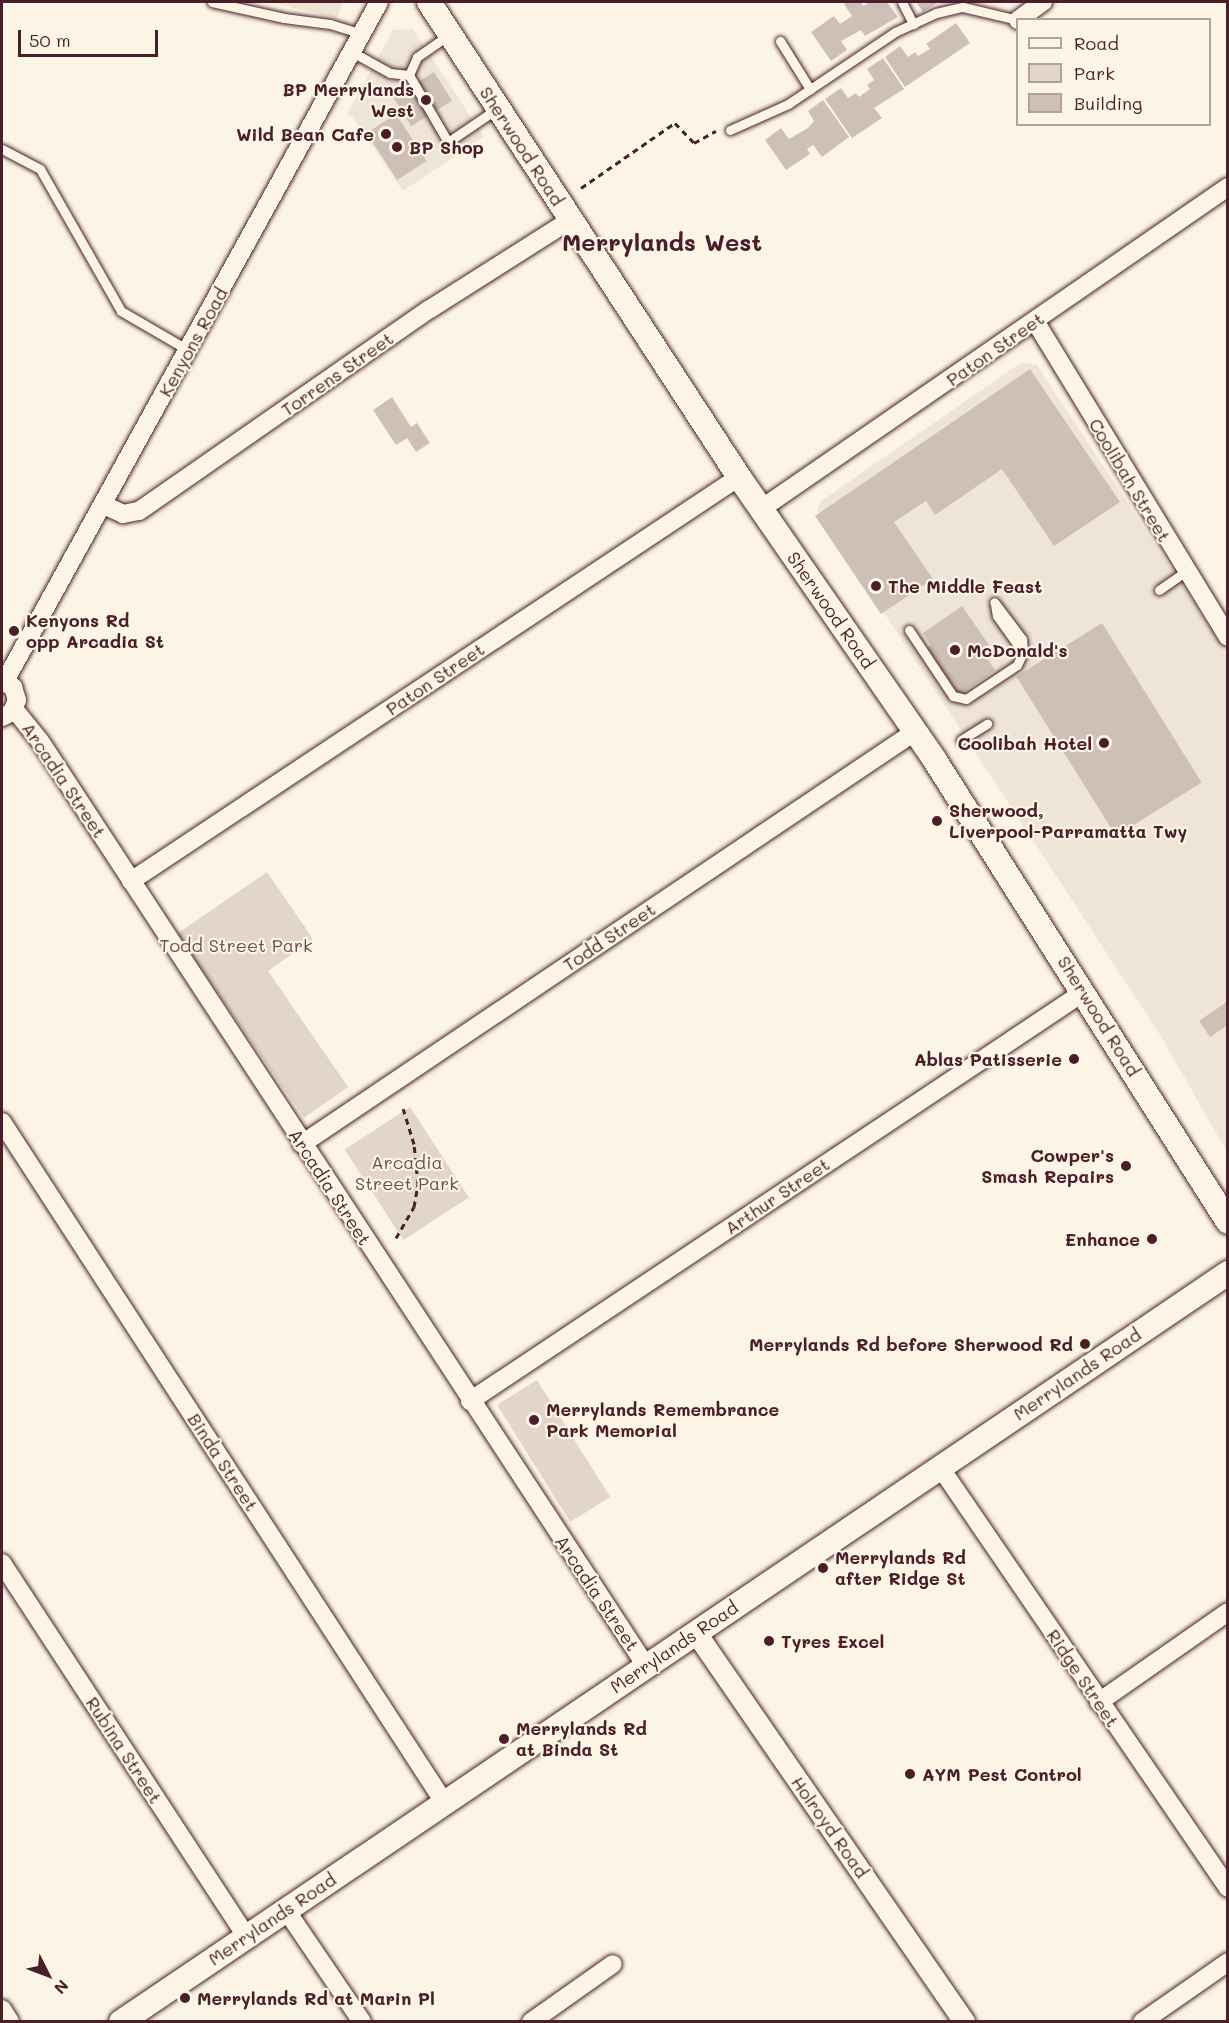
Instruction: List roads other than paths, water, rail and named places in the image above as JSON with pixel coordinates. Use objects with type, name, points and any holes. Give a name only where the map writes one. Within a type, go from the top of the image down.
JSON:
[{"type":"main road","name":"Sherwood Road","points":[[429,2],[739,477],[916,731],[1084,992],[1227,1222]]},
{"type":"main road","name":"Merrylands Road","points":[[121,2022],[1227,1273]]},
{"type":"street","name":"Kenyons Road","points":[[3,681],[104,505],[379,2]]},
{"type":"street","points":[[1021,18],[1042,2]]},
{"type":"street","name":"Paton Street","points":[[761,509],[1227,187]]},
{"type":"street","name":"Torrens Street","points":[[104,505],[123,514],[139,511],[430,309],[570,220]]},
{"type":"street","name":"Coolibah Street","points":[[1035,321],[1227,637]]},
{"type":"street","name":"Paton Street","points":[[131,881],[739,477]]},
{"type":"street","name":"Arcadia Street","points":[[3,681],[16,693],[8,713],[131,881],[646,1666]]},
{"type":"street","name":"Todd Street","points":[[302,1144],[916,731]]},
{"type":"street","name":"Arthur Street","points":[[470,1401],[1084,992]]},
{"type":"street","name":"Binda Street","points":[[2,1122],[444,1802]]},
{"type":"street","name":"Ridge Street","points":[[940,1467],[1227,1888]]},
{"type":"street","name":"Rubina Street","points":[[2,1563],[246,1936]]},
{"type":"street","points":[[1099,1702],[1227,1612]]},
{"type":"street","name":"Holroyd Road","points":[[696,1633],[955,2018]]},
{"type":"street","points":[[286,1910],[362,2022]]},
{"type":"street","points":[[1142,2022],[1227,1962]]},
{"type":"street","points":[[531,2022],[613,1964]]},
{"type":"street","points":[[2,2009],[10,2022]]},
{"type":"lane","points":[[212,2],[284,18],[330,24],[362,34]]},
{"type":"lane","points":[[900,2],[913,24]]},
{"type":"lane","points":[[730,130],[788,104],[913,24],[936,13],[963,8],[1016,20]]},
{"type":"lane","points":[[409,75],[417,57],[450,34]]},
{"type":"lane","points":[[780,41],[810,89]]},
{"type":"lane","points":[[352,52],[390,73],[409,75]]},
{"type":"lane","points":[[409,75],[448,142],[498,108]]},
{"type":"lane","points":[[2,149],[40,169],[121,312],[188,350]]},
{"type":"lane","points":[[1159,590],[1186,571]]},
{"type":"lane","points":[[909,630],[953,696],[966,699],[1017,665],[1023,652],[1023,639],[994,602]]},
{"type":"lane","points":[[961,740],[987,724]]},
{"type":"place","name":"BP Merrylands West","points":[[426,100]]},
{"type":"place","name":"Wild Bean Cafe","points":[[386,134]]},
{"type":"place","name":"BP Shop","points":[[397,147]]},
{"type":"place","name":"The Middle Feast","points":[[876,586]]},
{"type":"place","name":"Kenyons Rd opp Arcadia St","points":[[14,631]]},
{"type":"place","name":"McDonald's","points":[[955,650]]},
{"type":"place","name":"Coolibah Hotel","points":[[1104,743]]},
{"type":"place","name":"Sherwood, Liverpool-Parramatta Twy","points":[[937,821]]},
{"type":"place","name":"Ablas Patisserie","points":[[1074,1059]]},
{"type":"place","name":"Cowper's Smash Repairs","points":[[1126,1166]]},
{"type":"place","name":"Enhance","points":[[1152,1239]]},
{"type":"place","name":"Merrylands Rd before Sherwood Rd","points":[[1085,1344]]},
{"type":"place","name":"Merrylands Remembrance Park Memorial","points":[[534,1420]]},
{"type":"place","name":"Merrylands Rd after Ridge St","points":[[823,1568]]},
{"type":"place","name":"Tyres Excel","points":[[769,1641]]},
{"type":"place","name":"Merrylands Rd at Binda St","points":[[504,1739]]},
{"type":"place","name":"AYM Pest Control","points":[[910,1774]]},
{"type":"place","name":"Merrylands Rd at Marin Pl","points":[[185,1998]]},
{"type":"district","name":"Merrylands West","points":[[662,242]]},
{"type":"park label","name":"Todd Street Park","points":[[236,945]]},
{"type":"park label","name":"Arcadia Street Park","points":[[407,1173]]}]
